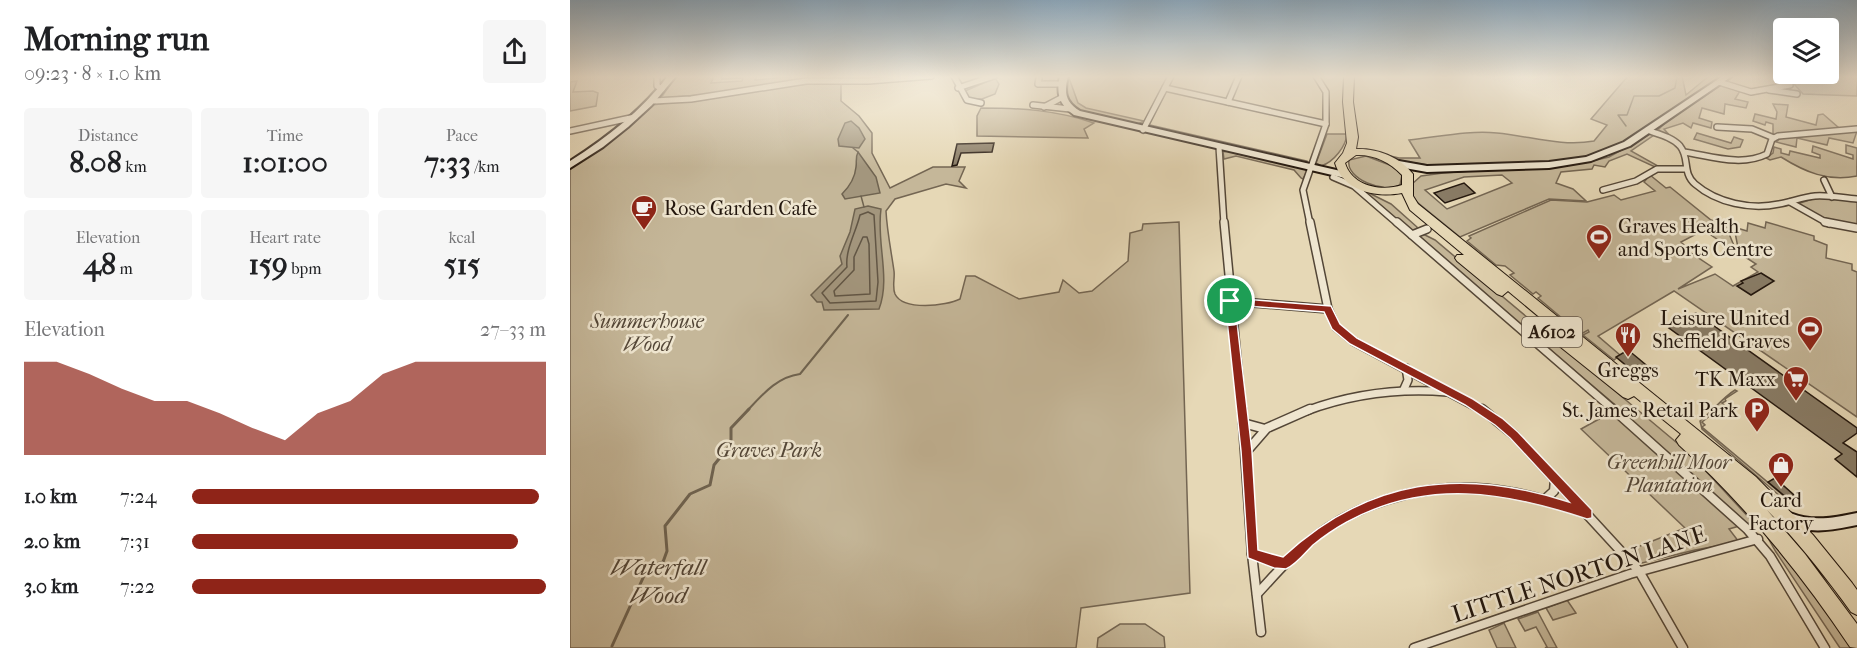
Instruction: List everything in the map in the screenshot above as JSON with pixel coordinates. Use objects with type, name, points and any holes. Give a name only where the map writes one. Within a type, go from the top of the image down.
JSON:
[{"type":"highway","points":[[1344,159],[1370,152],[1399,164],[1408,183],[1399,191],[1383,193],[1339,176],[1344,159],[1351,149],[1353,138],[1348,106]]},
{"type":"highway","points":[[1357,106],[1362,138],[1370,152]]},
{"type":"highway","name":"A6102","points":[[1408,183],[1407,196],[1414,207],[1726,462],[1784,516],[1821,556],[1857,606]]},
{"type":"highway","name":"A6102","points":[[1383,193],[1419,232],[1705,458],[1772,527],[1805,566],[1857,640]]},
{"type":"street","points":[[570,165],[648,106]]},
{"type":"street","points":[[1040,106],[1070,109],[1085,116],[1323,171],[1339,176],[1354,186],[1419,232],[1758,539],[1825,648]]},
{"type":"street","points":[[1143,129],[1155,106]]},
{"type":"street","points":[[1248,106],[1326,123]]},
{"type":"street","points":[[1326,106],[1326,123],[1303,190],[1328,309],[1333,322],[1343,334],[1452,393],[1498,422],[1556,479],[1640,571],[1683,648]]},
{"type":"street","points":[[1399,164],[1427,169],[1542,166],[1573,162],[1613,151],[1683,106]]},
{"type":"street","points":[[570,131],[637,117]]},
{"type":"street","points":[[1717,127],[1752,129],[1774,138]]},
{"type":"street","points":[[1647,130],[1672,140],[1684,152],[1737,161],[1757,159],[1767,154],[1770,142],[1774,138],[1791,133],[1857,129]]},
{"type":"street","points":[[1219,147],[1230,301],[1246,451],[1252,554],[1261,632]]},
{"type":"street","points":[[1684,152],[1685,169],[1689,178],[1700,187],[1729,201],[1756,206],[1810,197],[1857,199]]},
{"type":"street","points":[[1323,171],[1344,159]]},
{"type":"street","points":[[1408,183],[1427,169]]},
{"type":"street","points":[[1603,190],[1636,181],[1657,169],[1685,169]]},
{"type":"street","points":[[1824,180],[1832,197]]},
{"type":"street","points":[[1790,202],[1822,223],[1857,228]]},
{"type":"street","points":[[1230,301],[1328,309]]},
{"type":"street","points":[[1404,389],[1408,380],[1406,368]]},
{"type":"street","points":[[1246,451],[1265,429],[1302,412],[1346,399],[1372,392],[1404,389],[1452,393]]},
{"type":"street","points":[[1243,423],[1265,429]]},
{"type":"street","points":[[1544,500],[1554,491],[1556,479]]},
{"type":"street","points":[[1257,594],[1311,540],[1340,519],[1388,498],[1456,488],[1501,490],[1544,500],[1587,514]]},
{"type":"street","points":[[1784,516],[1794,522],[1822,526],[1857,519]]},
{"type":"street","points":[[1821,556],[1814,537],[1822,526]]},
{"type":"street","name":"LITTLE NORTON LANE","points":[[1414,648],[1434,645],[1640,571],[1758,539]]},
{"type":"street","points":[[1252,554],[1274,562],[1286,563]]},
{"type":"green space","points":[[570,106],[595,106],[570,111]]},
{"type":"green space","name":"Graves Park","points":[[652,106],[847,106],[859,116],[872,133],[872,153],[890,188],[933,167],[965,167],[959,181],[966,188],[946,184],[895,199],[886,211],[894,271],[894,291],[900,299],[915,305],[945,304],[960,299],[966,276],[975,276],[1019,299],[1059,292],[1063,280],[1079,293],[1092,291],[1128,261],[1130,233],[1142,230],[1143,224],[1179,222],[1190,593],[1081,608],[1076,648],[570,648],[570,167],[626,129]]},
{"type":"green space","points":[[1072,106],[1083,106],[1144,121],[1136,125],[1079,112]]},
{"type":"green space","points":[[1602,106],[1679,106],[1620,146],[1572,161],[1541,164],[1434,166],[1402,161],[1386,155],[1399,158],[1420,158],[1409,140],[1464,133],[1497,133],[1570,143],[1594,141],[1607,125],[1591,119]]},
{"type":"green space","points":[[1689,106],[1725,106],[1724,114],[1702,108],[1699,118],[1712,122],[1711,128],[1693,123],[1691,128],[1683,123],[1664,129],[1671,137],[1658,130]]},
{"type":"green space","points":[[1774,106],[1788,106],[1786,117],[1816,125],[1818,115],[1823,114],[1839,128],[1773,135],[1773,124],[1766,122],[1765,125],[1753,121],[1755,114],[1776,119],[1777,112]]},
{"type":"green space","points":[[981,108],[1038,111],[1066,115],[1094,123],[1084,129],[1088,138],[977,136],[977,116]]},
{"type":"green space","points":[[1150,125],[1307,161],[1307,164],[1149,128]]},
{"type":"green space","points":[[1857,131],[1853,143],[1829,138],[1827,145],[1797,138],[1796,147],[1776,142],[1782,137]]},
{"type":"green space","points":[[1697,133],[1731,143],[1734,137],[1743,140],[1740,147],[1728,149],[1694,139]]},
{"type":"green space","points":[[1327,134],[1347,134],[1338,153],[1321,166],[1316,163]]},
{"type":"green space","points":[[1650,134],[1654,135],[1631,151],[1658,166],[1655,167],[1627,154],[1609,161],[1605,167],[1594,165],[1592,169],[1561,172],[1556,183],[1573,189],[1586,201],[1549,199],[1460,237],[1412,198],[1412,184],[1421,176],[1584,163],[1609,157]],"holes":[[[1502,175],[1512,183],[1447,209],[1425,190],[1464,177]]]},
{"type":"green space","points":[[1846,145],[1857,148],[1857,176],[1827,177],[1808,171],[1781,157],[1770,160],[1766,158],[1773,153],[1774,147],[1781,149],[1781,153],[1789,155],[1790,151],[1820,158],[1820,155],[1812,152],[1813,146],[1853,159],[1853,155],[1846,153]]},
{"type":"green space","points":[[1228,151],[1308,169],[1303,179],[1294,170],[1236,156],[1224,159],[1223,152]]},
{"type":"green space","points":[[1366,156],[1395,167],[1402,175],[1400,185],[1385,188],[1359,179],[1349,167],[1349,160]]},
{"type":"green space","points":[[1650,175],[1666,188],[1670,187],[1711,220],[1725,224],[1737,253],[1708,233],[1700,232],[1681,242],[1684,245],[1682,247],[1712,267],[1678,289],[1715,274],[1733,286],[1758,272],[1751,267],[1756,264],[1739,253],[1734,227],[1747,231],[1748,223],[1765,228],[1766,222],[1814,236],[1814,240],[1827,245],[1826,258],[1852,264],[1852,270],[1857,272],[1857,417],[1674,291],[1598,336],[1620,355],[1614,360],[1583,335],[1589,332],[1588,330],[1581,334],[1538,298],[1541,296],[1536,292],[1533,294],[1510,275],[1514,273],[1505,266],[1496,265],[1467,241],[1471,238],[1469,236],[1551,200],[1587,202],[1614,195],[1621,200],[1655,191],[1644,182]]},
{"type":"green space","points":[[1359,188],[1391,204],[1417,227],[1417,230],[1410,231]]},
{"type":"green space","points":[[1816,198],[1857,201],[1857,226],[1837,225],[1800,206],[1800,203]]},
{"type":"green space","name":"Greenhill Moor Plantation","points":[[1423,234],[1435,240],[1689,453],[1753,522],[1729,529],[1739,542],[1638,564],[1625,552],[1685,528],[1581,429],[1619,408],[1420,240],[1419,236]]},
{"type":"green space","points":[[1735,390],[1737,391],[1722,403],[1724,405],[1702,422],[1705,425],[1702,427],[1796,506],[1788,503],[1702,429],[1700,421]]},
{"type":"green space","points":[[1774,536],[1796,562],[1855,648],[1840,648],[1776,552],[1768,538]]},
{"type":"green space","points":[[1567,600],[1576,613],[1553,620],[1546,608]]},
{"type":"green space","points":[[1538,612],[1557,648],[1545,648],[1547,647],[1536,627],[1525,631],[1518,619]]},
{"type":"green space","points":[[1504,623],[1516,648],[1497,648],[1489,630]]},
{"type":"green space","points":[[1120,624],[1145,624],[1164,637],[1165,648],[1097,648],[1098,638]]},
{"type":"water","points":[[851,121],[859,128],[865,139],[859,148],[839,146],[838,139],[845,123]]},
{"type":"water","points":[[858,152],[876,177],[880,193],[845,199],[842,194],[854,175]]},
{"type":"water","points":[[868,206],[881,209],[880,234],[884,285],[879,309],[824,310],[822,302],[817,302],[811,295],[842,264],[840,256],[850,232],[855,209]]},
{"type":"building","points":[[994,143],[992,152],[961,153],[957,165],[952,166],[957,144]]},
{"type":"building","points":[[1464,183],[1475,193],[1445,203],[1434,193]]},
{"type":"building","name":"Leisure United Sheffield Graves","points":[[1761,273],[1774,281],[1751,295],[1737,286],[1743,283],[1741,281]]},
{"type":"building","points":[[1696,313],[1857,428],[1857,433],[1843,443],[1857,452],[1857,477],[1835,459],[1842,454],[1669,328]]},
{"type":"building","points":[[1628,350],[1652,370],[1640,377],[1616,357]]},
{"type":"building","name":"Card Factory","points":[[1775,478],[1794,495],[1788,499],[1768,482]]},
{"type":"waterway","points":[[1626,126],[1618,115],[1627,115],[1630,106]]},
{"type":"waterway","points":[[853,148],[858,152]]},
{"type":"waterway","points":[[861,196],[864,207]]},
{"type":"waterway","points":[[749,409],[777,383],[800,374],[848,315]]},
{"type":"waterway","points":[[612,646],[648,567],[663,562],[667,551],[665,526],[690,494],[710,485],[714,465],[731,444],[731,428],[749,409]]},
{"type":"place","name":"Rose Garden Cafe","points":[[644,231]]},
{"type":"place","name":"Graves Health and Sports Centre","points":[[1599,260]]},
{"type":"place","name":"Leisure United Sheffield Graves","points":[[1810,352]]},
{"type":"place","name":"Greggs","points":[[1628,358]]},
{"type":"place","name":"TK Maxx","points":[[1796,402]]},
{"type":"place","name":"St. James Retail Park","points":[[1757,433]]},
{"type":"place","name":"Card Factory","points":[[1781,488]]},
{"type":"route","points":[[1230,301],[1328,309],[1336,327],[1353,341],[1488,414],[1514,435],[1587,514],[1544,500],[1501,490],[1456,488],[1434,490],[1388,498],[1361,508],[1340,519],[1311,540],[1286,563],[1274,562],[1252,554],[1246,451],[1230,301]]},
{"type":"park label","name":"Summerhouse Wood","points":[[647,332]]},
{"type":"park label","name":"Waterfall Wood","points":[[658,581]]}]
